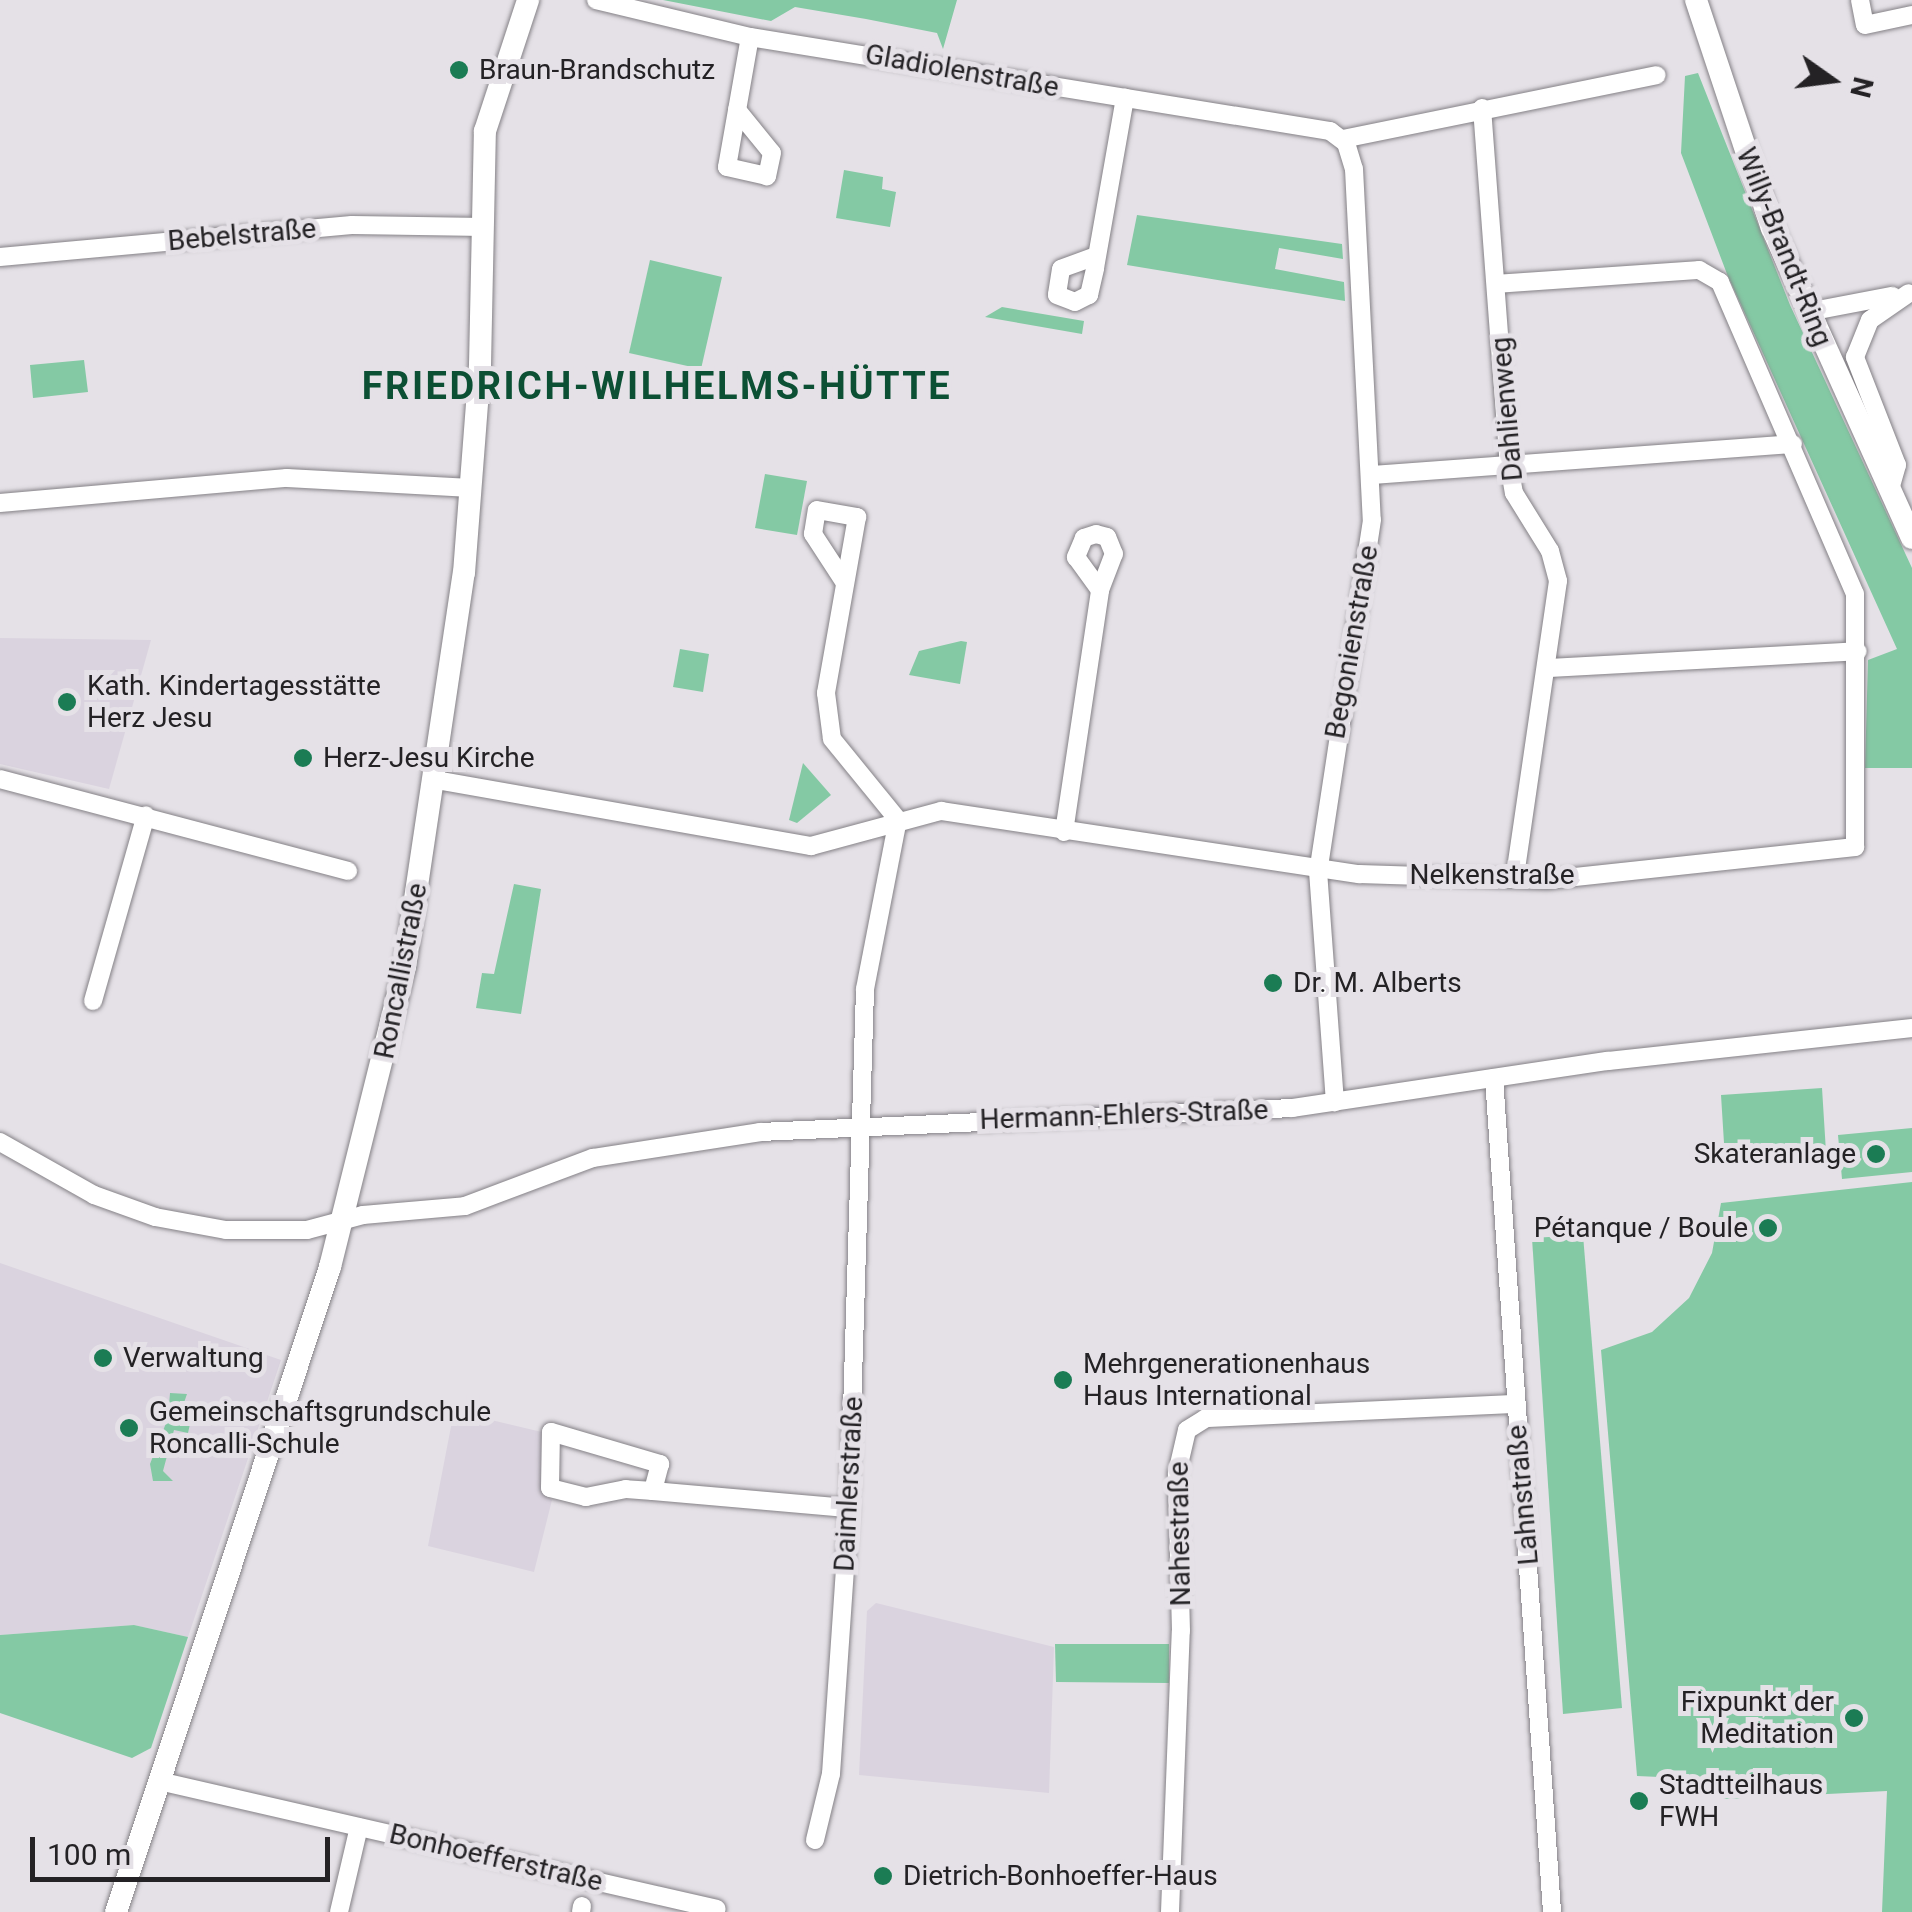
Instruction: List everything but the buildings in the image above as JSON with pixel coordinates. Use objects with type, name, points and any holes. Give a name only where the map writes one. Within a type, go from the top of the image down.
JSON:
[{"type":"street","name":"Roncallistraße","points":[[116,1912],[344,1222],[405,966],[436,780],[472,488],[485,131],[528,0]]},
{"type":"street","name":"Gladiolenstraße","points":[[596,0],[750,37],[1337,135],[1657,76]]},
{"type":"street","name":"Willy-Brandt-Ring","points":[[1696,0],[1744,152],[1808,312],[1912,538]]},
{"type":"street","points":[[1860,0],[1865,25],[1912,15]]},
{"type":"street","points":[[738,110],[750,37]]},
{"type":"street","points":[[1096,256],[1125,98]]},
{"type":"street","name":"Dahlienweg","points":[[1482,108],[1509,465],[1524,515],[1556,564],[1549,668],[1515,875]]},
{"type":"street","name":"Begonienstraße","points":[[1335,1102],[1318,871],[1328,778],[1369,570],[1372,475],[1354,169],[1337,135]]},
{"type":"street","name":"Bebelstraße","points":[[0,257],[352,225],[484,228]]},
{"type":"street","name":"Nelkenstraße","points":[[436,780],[811,846],[942,811],[1318,871],[1515,875],[1547,880],[1855,848],[1858,651],[1848,570],[1714,275],[1699,270],[1496,284]]},
{"type":"street","points":[[1808,312],[1911,293]]},
{"type":"street","name":"Willy-Brandt-Ring","points":[[1891,486],[1896,464],[1855,357],[1870,320],[1911,293]]},
{"type":"street","points":[[1372,475],[1793,444]]},
{"type":"street","points":[[0,503],[288,478],[472,488]]},
{"type":"street","points":[[846,582],[826,716],[845,759],[898,820],[869,950],[863,1125]]},
{"type":"street","points":[[1064,832],[1100,590]]},
{"type":"street","points":[[1549,668],[1858,651]]},
{"type":"street","points":[[0,779],[348,871]]},
{"type":"street","points":[[93,1001],[146,815]]},
{"type":"street","name":"Hermann-Ehlers-Straße","points":[[0,1142],[94,1196],[186,1225],[306,1230],[464,1206],[636,1149],[863,1125],[1176,1116],[1335,1102],[1494,1078],[1912,1028]]},
{"type":"street","name":"Lahnstraße","points":[[1494,1078],[1552,1912]]},
{"type":"street","name":"Daimlerstraße","points":[[815,1840],[830,1788],[848,1508],[863,1125]]},
{"type":"street","name":"Nahestraße","points":[[1170,1912],[1182,1631],[1177,1473],[1184,1436],[1206,1418],[1515,1404]]},
{"type":"street","points":[[653,1492],[660,1464],[551,1432],[550,1488],[586,1496],[626,1488],[653,1492],[848,1508]]},
{"type":"street","name":"Bonhoefferstraße","points":[[159,1781],[717,1909]]},
{"type":"street","points":[[339,1912],[359,1828]]},
{"type":"shaded area","name":"Kath. Kindertagesstätte Herz Jesu","points":[[0,638],[151,640],[109,789],[0,764]]},
{"type":"shaded area","name":"Gemeinschaftsgrundschule Roncalli-Schule","points":[[0,1263],[281,1360],[188,1637],[134,1625],[0,1635]]},
{"type":"shaded area","points":[[454,1411],[546,1433],[545,1493],[552,1500],[534,1572],[428,1546]]},
{"type":"shaded area","points":[[876,1603],[1054,1647],[1049,1793],[859,1775],[867,1611]]},
{"type":"green space","points":[[663,0],[957,0],[943,49],[937,33],[866,19],[795,7],[771,21]]},
{"type":"green space","points":[[1698,73],[1790,305],[1912,568],[1912,768],[1865,768],[1868,660],[1897,649],[1727,274],[1681,153],[1685,76]]},
{"type":"green space","points":[[844,170],[883,177],[882,189],[896,192],[890,227],[836,218]]},
{"type":"green space","points":[[1137,215],[1342,244],[1343,259],[1279,248],[1275,269],[1344,282],[1345,301],[1127,265]]},
{"type":"green space","points":[[650,260],[722,277],[701,369],[629,353]]},
{"type":"green space","points":[[1002,307],[1084,321],[1082,334],[985,317]]},
{"type":"green space","points":[[84,360],[88,392],[33,398],[30,365]]},
{"type":"green space","points":[[765,474],[807,481],[797,535],[755,528]]},
{"type":"green space","points":[[967,642],[960,684],[909,675],[919,651]]},
{"type":"green space","points":[[680,649],[709,654],[703,692],[673,687]]},
{"type":"green space","points":[[803,763],[831,795],[797,823],[789,820]]},
{"type":"green space","points":[[514,884],[541,889],[521,1014],[476,1008],[482,973],[494,974]]},
{"type":"green space","points":[[1822,1088],[1826,1152],[1725,1159],[1721,1095]]},
{"type":"green space","name":"Skateranlage","points":[[1912,1128],[1912,1172],[1842,1179],[1838,1135]]},
{"type":"green space","points":[[1912,1182],[1912,1912],[1882,1912],[1887,1791],[1725,1799],[1682,1778],[1637,1776],[1601,1350],[1652,1332],[1689,1298],[1712,1253],[1721,1203]]},
{"type":"green space","points":[[1583,1235],[1622,1708],[1563,1714],[1532,1238]]},
{"type":"green space","points":[[170,1393],[187,1394],[178,1420],[190,1424],[188,1433],[174,1430],[163,1471],[173,1481],[153,1481],[150,1464],[168,1418]]},
{"type":"green space","points":[[134,1625],[188,1637],[151,1748],[132,1758],[0,1713],[0,1635]]},
{"type":"green space","points":[[1055,1644],[1169,1644],[1169,1683],[1056,1682]]},
{"type":"place","name":"Braun-Brandschutz","points":[[459,70]]},
{"type":"place","name":"Kath. Kindertagesstätte Herz Jesu","points":[[67,702]]},
{"type":"place","name":"Herz-Jesu Kirche","points":[[303,758]]},
{"type":"place","name":"Dr. M. Alberts","points":[[1273,983]]},
{"type":"place","name":"Skateranlage","points":[[1876,1154]]},
{"type":"place","name":"Pétanque / Boule","points":[[1768,1228]]},
{"type":"place","name":"Verwaltung","points":[[103,1358]]},
{"type":"place","name":"Mehrgenerationenhaus Haus International","points":[[1063,1380]]},
{"type":"place","name":"Gemeinschaftsgrundschule Roncalli-Schule","points":[[129,1428]]},
{"type":"place","name":"Fixpunkt der Meditation","points":[[1854,1718]]},
{"type":"place","name":"Stadtteilhaus FWH","points":[[1639,1801]]},
{"type":"place","name":"Dietrich-Bonhoeffer-Haus","points":[[883,1876]]},
{"type":"district","name":"FRIEDRICH-WILHELMS-HÜTTE","points":[[657,387]]}]
